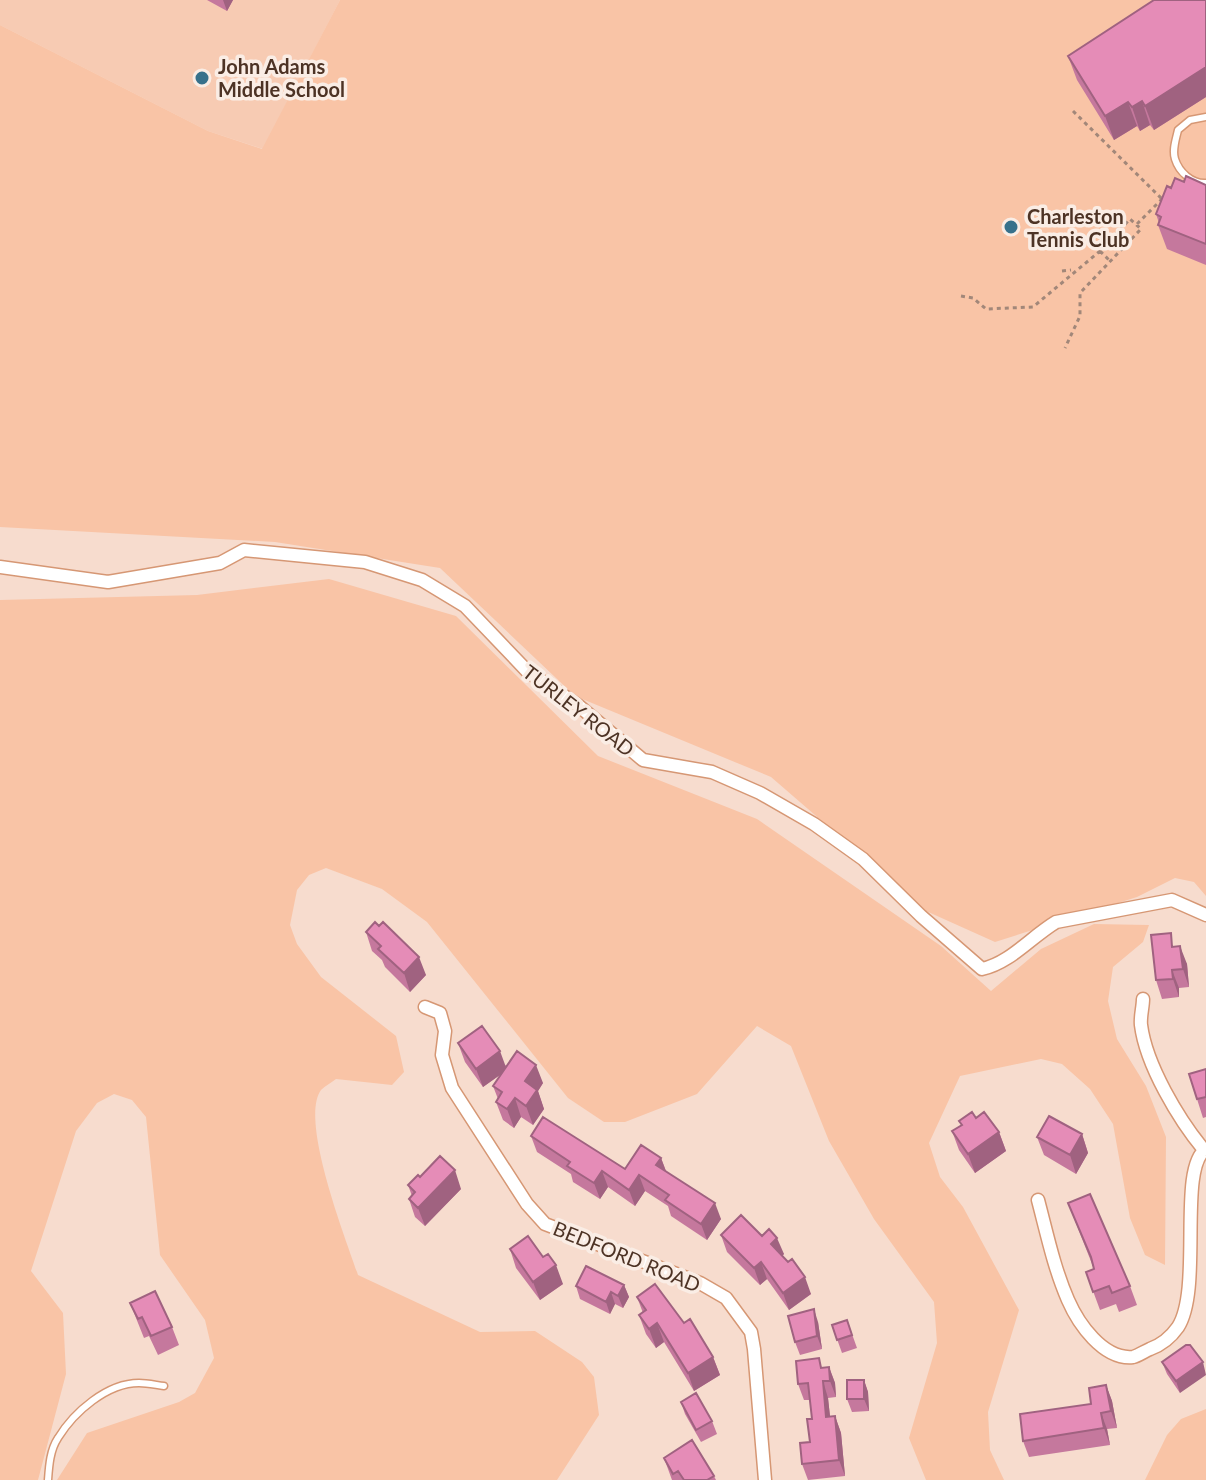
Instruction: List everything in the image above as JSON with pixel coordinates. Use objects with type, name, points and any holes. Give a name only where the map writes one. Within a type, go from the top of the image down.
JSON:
[{"type":"street","name":"TURLEY ROAD","points":[[0,567],[108,582],[220,563],[244,550],[365,562],[422,580],[465,606],[527,671],[579,706],[643,760],[712,772],[760,793],[814,824],[863,859],[921,916],[982,969],[999,965],[1056,922],[1172,900],[1206,915]]},
{"type":"street","points":[[1038,1200],[1059,1279],[1076,1318],[1090,1336],[1109,1351],[1133,1357],[1162,1344],[1178,1327],[1185,1309],[1191,1275],[1194,1173],[1201,1152],[1205,1150],[1188,1130],[1153,1065],[1141,1024],[1143,999]]},
{"type":"street","name":"BEDFORD ROAD","points":[[425,1007],[440,1013],[445,1031],[442,1055],[452,1088],[527,1204],[545,1224],[700,1283],[726,1298],[751,1332],[765,1480]]},
{"type":"lane","points":[[1206,117],[1190,120],[1178,130],[1175,158],[1185,175],[1199,184],[1206,183]]},
{"type":"lane","points":[[48,1480],[50,1458],[57,1439],[74,1416],[101,1394],[136,1383],[164,1386]]},
{"type":"path","points":[[1073,111],[1162,199]]},
{"type":"path","points":[[1137,225],[1185,175]]},
{"type":"path","points":[[961,296],[973,298],[986,309],[1033,307],[1100,251],[1130,219],[1141,229],[1080,293],[1080,316],[1065,348]]},
{"type":"path","points":[[1100,251],[1110,261]]},
{"type":"path","points":[[1062,271],[1071,270]]},
{"type":"shaded area","name":"John Adams Middle School","points":[[0,0],[340,0],[263,149],[208,131],[0,25]]},
{"type":"shaded area","points":[[340,0],[1206,0],[1206,896],[1194,882],[1175,878],[1137,897],[995,942],[926,911],[771,777],[575,696],[440,568],[275,542],[0,527],[0,25],[208,131],[262,149]]},
{"type":"shaded area","points":[[329,579],[456,616],[598,756],[757,819],[941,946],[991,991],[1041,949],[1094,924],[1149,925],[1143,942],[1113,967],[1108,1001],[1117,1039],[1146,1086],[1166,1137],[1165,1265],[1145,1255],[1130,1218],[1113,1124],[1090,1089],[1062,1064],[1041,1059],[960,1076],[929,1143],[940,1177],[963,1207],[1019,1310],[988,1412],[990,1450],[1004,1480],[926,1480],[909,1438],[937,1343],[934,1302],[874,1219],[829,1141],[791,1046],[757,1026],[697,1094],[625,1122],[604,1122],[568,1098],[427,922],[382,889],[326,868],[309,875],[297,890],[290,925],[297,944],[321,977],[396,1036],[404,1072],[392,1085],[336,1079],[321,1090],[316,1105],[320,1152],[335,1209],[358,1275],[480,1332],[535,1331],[582,1362],[594,1377],[599,1415],[557,1480],[57,1480],[87,1433],[179,1402],[195,1393],[214,1358],[205,1320],[160,1255],[146,1117],[132,1100],[114,1094],[97,1103],[76,1131],[31,1271],[63,1313],[66,1374],[38,1480],[0,1480],[0,600],[197,595]]},
{"type":"shaded area","points":[[1206,1409],[1206,1480],[1145,1480],[1167,1435],[1181,1419]]},
{"type":"building","points":[[1154,0],[1206,0],[1206,67],[1145,106],[1142,101],[1132,107],[1128,102],[1105,116],[1068,56]]},
{"type":"building","points":[[1186,176],[1206,185],[1206,244],[1158,225],[1161,217],[1156,214],[1167,186],[1171,188],[1175,178],[1184,182]]},
{"type":"building","points":[[375,922],[379,926],[383,922],[419,957],[404,973],[378,949],[381,946],[366,932]]},
{"type":"building","points":[[1171,933],[1172,947],[1180,946],[1183,969],[1172,970],[1173,979],[1156,980],[1151,935]]},
{"type":"building","points":[[482,1026],[500,1051],[476,1069],[458,1043]]},
{"type":"building","points":[[517,1051],[536,1065],[525,1081],[537,1090],[526,1106],[515,1098],[507,1109],[496,1102],[502,1092],[493,1086]]},
{"type":"building","points":[[1206,1069],[1206,1097],[1197,1099],[1189,1074]]},
{"type":"building","points":[[972,1112],[976,1118],[984,1112],[999,1132],[968,1154],[952,1131],[962,1125],[959,1121]]},
{"type":"building","points":[[1049,1116],[1082,1134],[1070,1155],[1037,1137]]},
{"type":"building","points":[[543,1117],[625,1169],[641,1145],[661,1158],[656,1165],[715,1203],[701,1224],[665,1200],[669,1195],[639,1175],[629,1190],[602,1171],[594,1183],[567,1166],[570,1162],[531,1136]]},
{"type":"building","points":[[440,1156],[455,1170],[418,1208],[409,1199],[415,1192],[408,1185]]},
{"type":"building","points":[[1090,1194],[1130,1286],[1112,1293],[1109,1286],[1093,1292],[1086,1272],[1094,1269],[1091,1257],[1068,1203]]},
{"type":"building","points":[[741,1215],[762,1236],[769,1229],[777,1238],[771,1244],[788,1262],[792,1259],[805,1277],[783,1293],[761,1262],[754,1268],[721,1235]]},
{"type":"building","points":[[528,1236],[543,1257],[548,1254],[556,1265],[533,1282],[510,1249]]},
{"type":"building","points":[[586,1266],[624,1285],[618,1296],[611,1292],[606,1302],[576,1286]]},
{"type":"building","points":[[655,1284],[684,1323],[690,1319],[713,1357],[688,1373],[657,1323],[649,1329],[639,1315],[646,1310],[637,1297]]},
{"type":"building","points":[[155,1291],[172,1327],[151,1336],[142,1317],[138,1319],[130,1303]]},
{"type":"building","points":[[814,1309],[817,1336],[795,1342],[788,1316]]},
{"type":"building","points":[[847,1320],[852,1335],[837,1340],[832,1325]]},
{"type":"building","points":[[1190,1345],[1203,1362],[1176,1381],[1162,1362]]},
{"type":"building","points":[[819,1358],[821,1368],[829,1367],[830,1381],[823,1381],[826,1417],[835,1416],[839,1460],[802,1464],[800,1443],[810,1442],[807,1419],[812,1419],[808,1383],[798,1384],[796,1361]]},
{"type":"building","points":[[847,1380],[864,1380],[864,1399],[847,1399]]},
{"type":"building","points":[[1106,1385],[1111,1411],[1101,1413],[1104,1428],[1023,1441],[1020,1414],[1091,1404],[1089,1388]]},
{"type":"building","points":[[696,1393],[712,1421],[696,1430],[681,1402]]},
{"type":"building","points":[[692,1440],[714,1476],[707,1480],[684,1480],[678,1471],[673,1474],[664,1458]]},
{"type":"place","name":"John Adams Middle School","points":[[202,78]]},
{"type":"place","name":"Charleston Tennis Club","points":[[1011,227]]}]
